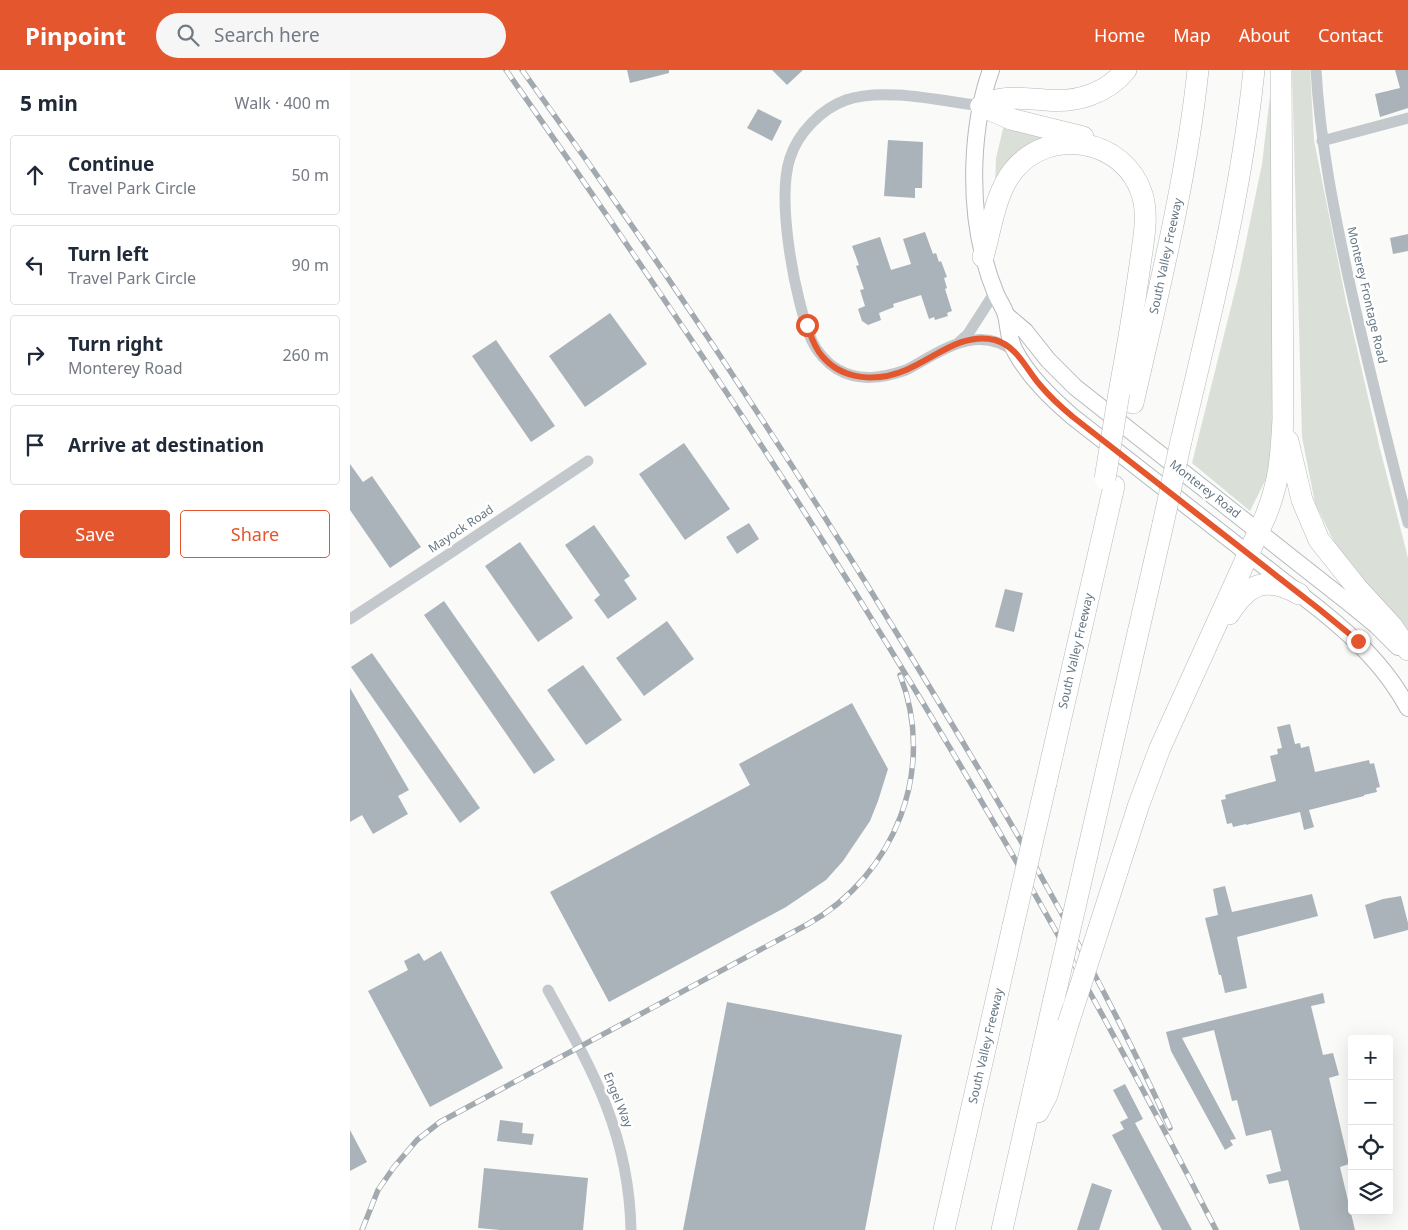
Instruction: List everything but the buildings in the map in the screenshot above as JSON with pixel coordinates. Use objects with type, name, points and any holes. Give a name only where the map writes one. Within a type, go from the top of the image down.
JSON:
[{"type":"highway","points":[[981,106],[1005,97],[1053,101],[1081,98],[1106,88],[1126,70]]},
{"type":"highway","name":"South Valley Freeway","points":[[944,1230],[1093,575],[1126,398],[1175,214],[1190,131],[1198,70]]},
{"type":"highway","points":[[1002,1230],[1230,228],[1243,154],[1254,70]]},
{"type":"highway","points":[[1023,1138],[1047,1095],[1139,804],[1160,748],[1248,554],[1277,485],[1281,460],[1283,419],[1281,70]]},
{"type":"highway","points":[[981,106],[1006,117],[1096,141],[1116,154],[1129,170],[1142,193],[1145,217],[1126,398]]},
{"type":"highway","points":[[984,257],[998,200],[1005,183],[1018,166],[1034,153],[1056,145],[1079,143],[1094,147],[1120,160],[1129,170]]},
{"type":"highway","points":[[1283,419],[1302,500],[1319,540],[1392,626],[1408,650]]},
{"type":"highway","points":[[1160,748],[1225,622],[1240,598],[1256,586],[1264,584],[1281,586],[1299,594]]},
{"type":"main road","name":"Monterey Road","points":[[991,70],[981,106],[974,180],[976,219],[984,257],[995,292],[1006,315],[1007,327],[1016,352],[1045,392],[1073,417],[1348,633],[1383,668],[1406,700]]},
{"type":"main road","name":"Monterey Road","points":[[1006,315],[1025,330],[1048,360],[1075,387],[1376,625],[1408,658]]},
{"type":"street","name":"Monterey Frontage Road","points":[[1316,70],[1322,141],[1335,213],[1357,315],[1408,523]]},
{"type":"street","points":[[981,106],[890,94],[871,94],[846,100],[832,106],[807,128],[790,158],[785,176],[786,222],[794,276],[813,342],[822,356],[835,368],[849,375],[865,378],[880,377],[906,370],[959,342],[968,334],[995,292]]},
{"type":"street","points":[[1322,141],[1408,118]]},
{"type":"street","points":[[959,342],[974,339],[992,340],[1016,352]]},
{"type":"street","name":"Mayock Road","points":[[350,619],[588,461]]},
{"type":"street","name":"Engel Way","points":[[548,990],[593,1074],[611,1117],[618,1138],[626,1177],[630,1230]]},
{"type":"shaded area","points":[[1292,70],[1310,70],[1314,140],[1346,301],[1379,445],[1408,558],[1408,634],[1341,556],[1315,503],[1302,437]]},
{"type":"shaded area","points":[[1270,96],[1278,204],[1278,408],[1270,471],[1250,511],[1192,463],[1239,275],[1262,164]]},
{"type":"shaded area","points":[[1004,125],[1058,138],[995,186],[996,158]]},
{"type":"railway","points":[[506,70],[704,359],[872,620],[976,791],[1026,878],[1123,1053],[1216,1230]]},
{"type":"railway","points":[[522,70],[675,288],[773,437],[915,663],[1050,892],[1112,1009],[1170,1128]]},
{"type":"railway","points":[[362,1230],[378,1190],[394,1167],[417,1140],[440,1122],[808,924],[838,903],[864,878],[885,848],[900,816],[910,782],[913,747],[910,711],[900,675]]},
{"type":"route","points":[[807,325],[813,342],[822,356],[835,368],[849,375],[865,378],[880,377],[906,370],[966,340],[984,339],[998,341],[1016,352],[1045,392],[1073,417],[1358,641]]}]
